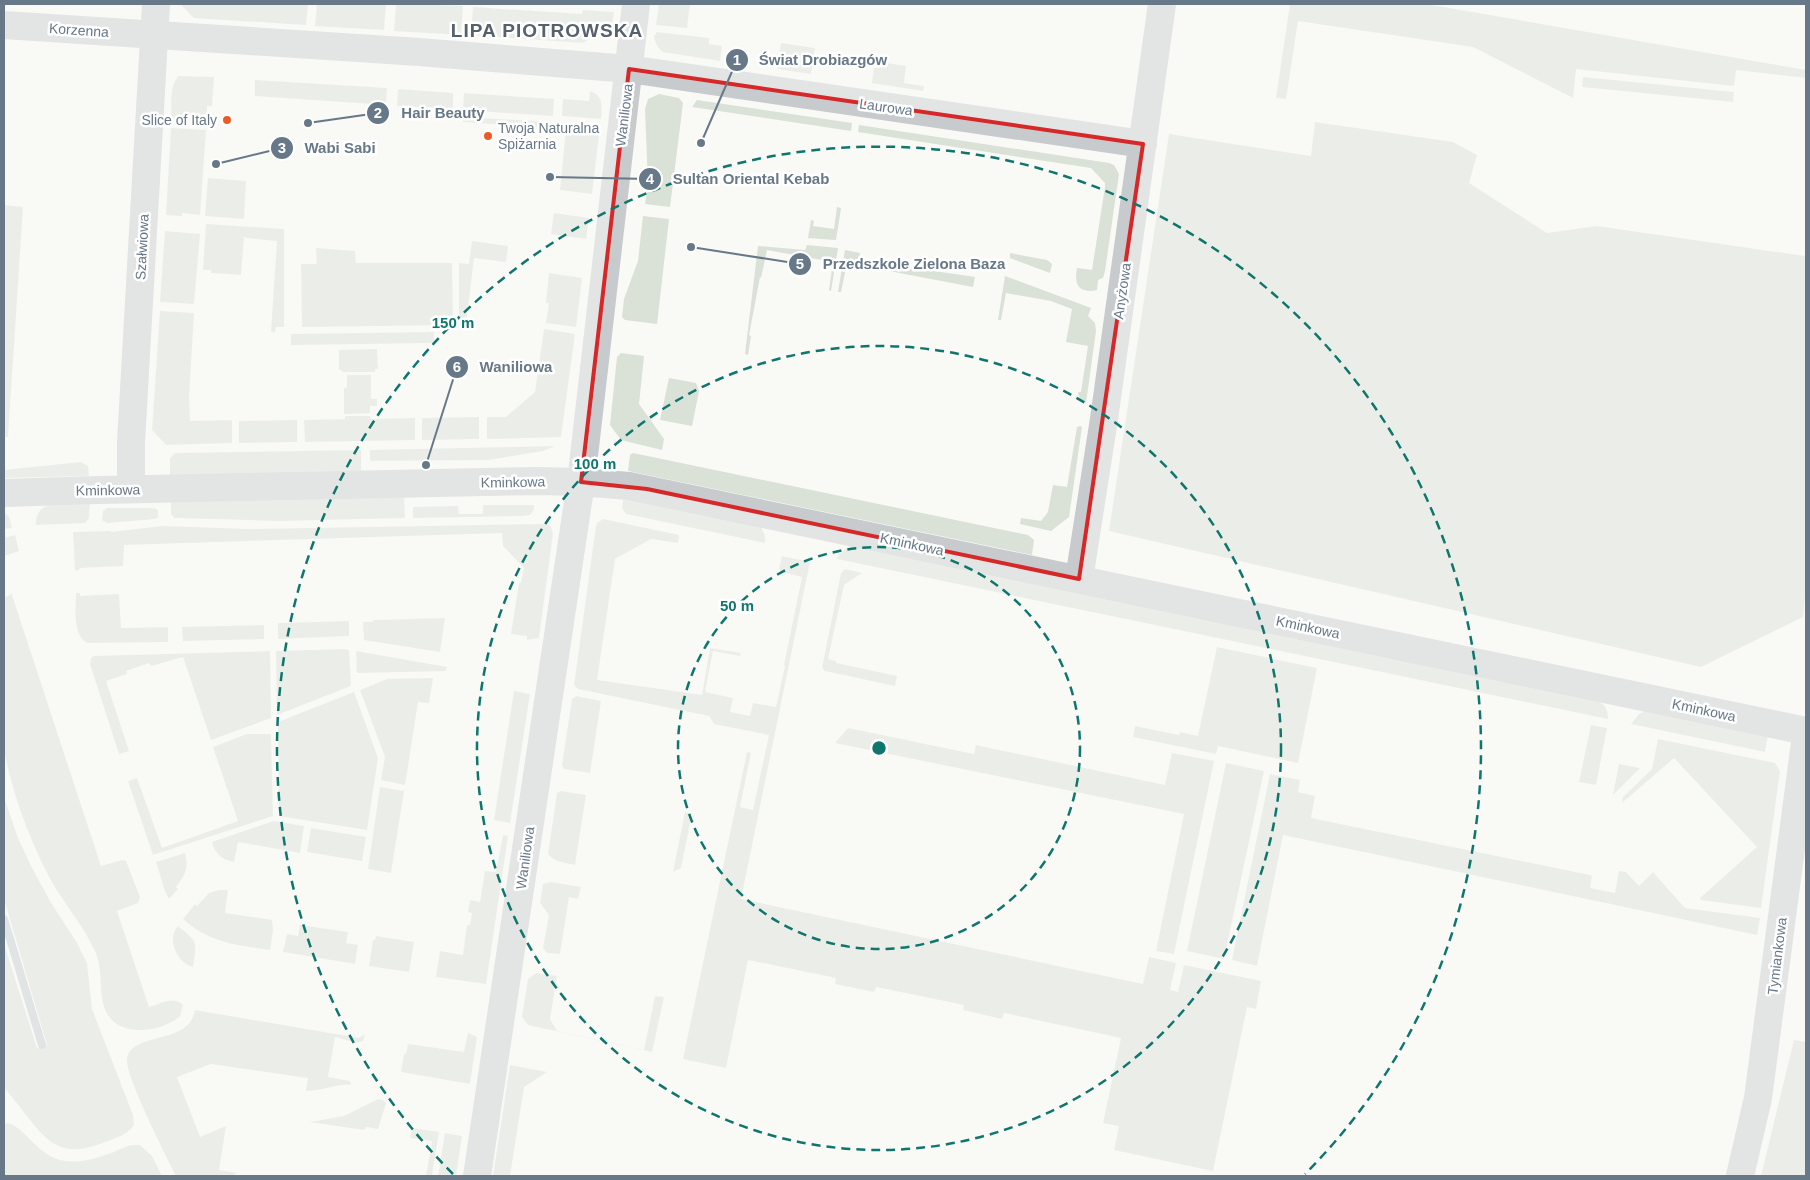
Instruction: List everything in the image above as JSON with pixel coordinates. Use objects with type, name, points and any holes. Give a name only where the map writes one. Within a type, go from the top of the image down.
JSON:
[{"type":"street","name":"Szałwiowa","points":[[131,489],[132,432],[156,4]]},
{"type":"street","name":"Waniliowa","points":[[477,1176],[581,482],[636,4]]},
{"type":"street","name":"Anyżowa","points":[[1079,579],[1162,4]]},
{"type":"street","name":"Korzenna","points":[[4,25],[629,68]]},
{"type":"street","name":"Laurowa","points":[[629,68],[1142,144]]},
{"type":"street","name":"Kminkowa","points":[[4,494],[131,489],[581,482],[647,488],[1806,733]]},
{"type":"street","name":"Tymiankowa","points":[[1740,1176],[1758,1098],[1806,733]]},
{"type":"highlighted area","points":[[629,69],[1143,144],[1079,579],[647,489],[581,482]]},
{"type":"shaded area","points":[[180,4],[308,4],[306,25],[194,18]]},
{"type":"shaded area","points":[[317,4],[386,4],[384,30],[315,26]]},
{"type":"shaded area","points":[[396,4],[463,6],[461,35],[394,31]]},
{"type":"shaded area","points":[[659,4],[690,4],[687,28],[656,25]]},
{"type":"shaded area","points":[[1290,4],[1426,4],[1806,70],[1806,78],[1736,70],[1734,86],[1576,69],[1573,98],[1473,47],[1298,21],[1286,99],[1276,98]]},
{"type":"shaded area","points":[[473,7],[582,14],[583,10],[614,12],[612,25],[583,43],[471,35]]},
{"type":"shaded area","points":[[656,32],[709,38],[709,44],[722,46],[720,61],[663,52],[655,40],[654,35],[656,35]]},
{"type":"shaded area","points":[[781,43],[815,48],[811,74],[777,69]]},
{"type":"shaded area","points":[[880,62],[906,66],[904,83],[924,86],[923,91],[872,83],[874,68],[879,68]]},
{"type":"shaded area","points":[[179,76],[214,77],[212,106],[207,106],[207,121],[171,118],[172,90]]},
{"type":"shaded area","points":[[1583,77],[1734,92],[1733,102],[1582,87]]},
{"type":"shaded area","points":[[255,80],[387,88],[386,105],[255,96]]},
{"type":"shaded area","points":[[398,89],[453,93],[453,109],[397,106]]},
{"type":"shaded area","points":[[590,91],[595,93],[600,99],[602,106],[601,119],[562,116],[563,99],[589,101]]},
{"type":"shaded area","points":[[464,93],[554,99],[553,116],[463,110]]},
{"type":"shaded area","points":[[659,94],[679,98],[683,103],[670,207],[645,204],[648,186],[645,109],[648,99]]},
{"type":"shaded area","points":[[697,100],[852,123],[851,131],[692,107]]},
{"type":"shaded area","points":[[463,117],[552,122],[552,128],[463,122]]},
{"type":"shaded area","points":[[561,122],[600,126],[592,194],[560,190],[566,129],[561,128]]},
{"type":"shaded area","points":[[1315,122],[1453,142],[1477,155],[1469,183],[1547,233],[1597,226],[1805,256],[1806,587],[1803,617],[1701,667],[1109,531],[1169,134],[1311,156]]},
{"type":"shaded area","points":[[859,125],[1114,165],[1119,174],[1105,271],[1103,278],[1098,280],[1097,290],[1082,289],[1076,279],[1077,268],[1092,270],[1105,187],[1105,183],[1091,168],[858,132]]},
{"type":"shaded area","points":[[171,128],[206,130],[200,215],[182,213],[182,216],[166,215]]},
{"type":"shaded area","points":[[208,178],[246,181],[244,219],[205,216]]},
{"type":"shaded area","points":[[4,205],[23,207],[8,437],[4,437]]},
{"type":"shaded area","points":[[837,207],[841,208],[836,240],[808,238],[811,220],[814,221],[813,226],[834,229]]},
{"type":"shaded area","points":[[554,213],[589,218],[586,239],[551,234]]},
{"type":"shaded area","points":[[643,216],[669,219],[657,324],[625,320],[622,317],[624,299],[638,261]]},
{"type":"shaded area","points":[[206,224],[284,229],[284,327],[276,327],[275,332],[271,332],[277,241],[244,237],[241,275],[211,273],[211,270],[203,270]]},
{"type":"shaded area","points":[[165,231],[200,234],[194,304],[160,302]]},
{"type":"shaded area","points":[[472,241],[508,246],[506,262],[474,258],[466,325],[459,325],[459,263],[469,264]]},
{"type":"shaded area","points":[[807,245],[838,248],[831,291],[829,290],[833,262],[767,250],[749,335],[751,336],[748,355],[745,354],[758,246],[805,250]]},
{"type":"shaded area","points":[[316,248],[355,251],[356,263],[452,263],[453,325],[302,327],[301,264],[317,264]]},
{"type":"shaded area","points":[[845,250],[860,253],[859,260],[975,277],[973,287],[847,263],[841,292],[838,292]]},
{"type":"shaded area","points":[[1010,253],[1047,260],[1052,264],[1050,273],[1010,258]]},
{"type":"shaded area","points":[[549,273],[582,278],[576,327],[546,323],[549,303],[546,303]]},
{"type":"shaded area","points":[[1005,276],[1091,308],[1088,316],[1095,323],[1096,331],[1086,403],[1080,402],[1078,392],[1081,392],[1088,346],[1066,342],[1072,309],[1051,301],[1006,293],[1001,320],[998,320]]},
{"type":"shaded area","points":[[160,311],[194,313],[189,397],[190,421],[232,420],[232,443],[166,445],[152,430]]},
{"type":"shaded area","points":[[544,329],[575,334],[561,437],[487,439],[487,417],[506,417],[535,392]]},
{"type":"shaded area","points":[[434,332],[434,343],[291,345],[291,334]]},
{"type":"shaded area","points":[[377,349],[378,369],[375,369],[375,372],[342,372],[339,370],[339,350]]},
{"type":"shaded area","points":[[621,353],[644,356],[639,404],[664,439],[662,450],[621,440],[610,425],[617,357]]},
{"type":"shaded area","points":[[347,375],[371,375],[371,399],[377,399],[377,406],[370,406],[370,413],[344,414],[344,388],[347,388]]},
{"type":"shaded area","points":[[669,378],[696,383],[699,391],[692,426],[660,420]]},
{"type":"shaded area","points":[[345,416],[370,416],[371,419],[415,418],[415,440],[305,442],[304,420],[345,419]]},
{"type":"shaded area","points":[[479,417],[479,439],[422,440],[422,418]]},
{"type":"shaded area","points":[[297,420],[297,442],[239,443],[239,421]]},
{"type":"shaded area","points":[[1077,427],[1082,427],[1069,517],[1051,531],[1020,524],[1021,518],[1041,521],[1048,512],[1053,485],[1067,487]]},
{"type":"shaded area","points":[[555,446],[543,451],[489,460],[370,461],[370,450]]},
{"type":"shaded area","points":[[361,450],[361,472],[170,475],[170,458],[175,453]]},
{"type":"shaded area","points":[[633,453],[1028,535],[1034,540],[1032,555],[628,471],[630,455]]},
{"type":"shaded area","points":[[81,462],[88,466],[89,476],[4,478],[4,470]]},
{"type":"shaded area","points":[[624,495],[761,527],[765,536],[765,543],[626,514],[622,508]]},
{"type":"shaded area","points":[[404,497],[405,518],[278,521],[174,518],[171,514],[171,501]]},
{"type":"shaded area","points":[[90,501],[89,518],[85,523],[36,525],[37,516],[47,506],[64,502]]},
{"type":"shaded area","points":[[483,505],[534,505],[534,510],[530,515],[521,516],[413,518],[413,507],[458,506],[459,514],[483,514]]},
{"type":"shaded area","points":[[107,508],[154,508],[158,510],[158,517],[155,519],[107,523],[102,520],[103,511]]},
{"type":"shaded area","points":[[4,512],[9,517],[12,528],[4,529]]},
{"type":"shaded area","points":[[603,519],[679,535],[678,543],[651,539],[615,559],[597,680],[702,695],[710,648],[741,653],[740,656],[713,651],[705,692],[733,698],[730,712],[750,716],[753,703],[776,707],[802,577],[782,572],[779,569],[782,556],[810,562],[741,899],[1143,984],[1149,957],[1176,963],[1170,990],[1178,992],[1184,965],[1261,981],[1256,1009],[1247,1007],[1213,1171],[1114,1150],[1119,1126],[1103,1123],[1121,1038],[1004,1013],[1002,1019],[963,1010],[964,1005],[876,987],[874,992],[835,984],[836,978],[748,960],[726,1068],[683,1059],[747,752],[751,753],[740,807],[753,810],[769,735],[714,724],[709,716],[578,689],[574,685],[596,526]]},
{"type":"shaded area","points":[[550,525],[553,533],[539,638],[527,640],[527,636],[511,634],[519,583],[521,582],[524,568],[503,546],[502,533],[124,545],[123,566],[80,568],[75,571],[73,532],[111,532],[162,526],[250,529]]},
{"type":"shaded area","points":[[15,535],[19,551],[4,556],[4,538]]},
{"type":"shaded area","points":[[852,544],[1598,701],[1606,708],[1608,719],[837,559],[839,554]]},
{"type":"shaded area","points":[[845,569],[862,573],[844,585],[828,659],[836,661],[836,663],[897,676],[895,686],[825,671],[822,668],[841,573]]},
{"type":"shaded area","points":[[13,593],[12,595],[101,866],[122,860],[126,861],[140,897],[138,903],[117,911],[149,1007],[171,1000],[183,1005],[180,1016],[166,1025],[148,1030],[129,1029],[114,1022],[108,1015],[102,998],[100,970],[95,951],[81,925],[53,884],[23,818],[12,784],[3,744],[4,598]]},
{"type":"shaded area","points":[[76,593],[80,593],[80,596],[119,594],[121,628],[168,627],[168,642],[87,643],[82,639],[77,627]]},
{"type":"shaded area","points":[[445,618],[440,652],[364,640],[363,622]]},
{"type":"shaded area","points":[[349,621],[349,636],[278,639],[278,623]]},
{"type":"shaded area","points":[[264,625],[264,639],[183,641],[182,627]]},
{"type":"shaded area","points":[[1217,647],[1317,668],[1298,763],[1218,746],[1216,754],[1133,737],[1135,726],[1179,735],[1180,732],[1198,736]]},
{"type":"shaded area","points":[[349,650],[351,686],[277,715],[276,651]]},
{"type":"shaded area","points":[[270,651],[271,718],[211,740],[183,657],[151,666],[149,663],[126,671],[127,674],[106,681],[129,751],[119,754],[90,664],[91,658],[94,656]]},
{"type":"shaded area","points":[[356,651],[447,667],[446,671],[357,673]]},
{"type":"shaded area","points":[[433,678],[429,703],[418,702],[405,785],[381,780],[385,757],[360,690],[387,679]]},
{"type":"shaded area","points":[[514,691],[530,694],[510,823],[494,820]]},
{"type":"shaded area","points":[[354,692],[378,758],[367,830],[279,816],[278,722]]},
{"type":"shaded area","points":[[576,696],[601,701],[590,773],[564,769],[562,765],[572,699]]},
{"type":"shaded area","points":[[1645,711],[1768,734],[1765,752],[1631,724],[1639,714]]},
{"type":"shaded area","points":[[1591,725],[1607,728],[1596,785],[1579,782]]},
{"type":"shaded area","points":[[848,728],[974,754],[976,745],[1165,785],[1172,753],[1214,761],[1174,954],[1156,951],[1184,814],[835,743]]},
{"type":"shaded area","points":[[247,734],[271,734],[273,816],[153,855],[128,781],[137,778],[162,848],[238,821],[213,747]]},
{"type":"shaded area","points":[[1658,739],[1775,763],[1780,771],[1761,908],[1701,900],[1700,898],[1757,847],[1674,758],[1622,803],[1623,797],[1652,769]]},
{"type":"shaded area","points":[[1226,763],[1264,771],[1224,959],[1187,951]]},
{"type":"shaded area","points":[[1619,764],[1640,768],[1613,795]]},
{"type":"shaded area","points":[[1270,774],[1300,780],[1298,792],[1315,796],[1311,818],[1590,875],[1592,876],[1590,888],[1615,893],[1619,871],[1626,872],[1639,886],[1653,872],[1685,908],[1760,918],[1757,935],[1283,835],[1257,966],[1232,960]]},
{"type":"shaded area","points":[[380,787],[404,791],[391,873],[368,869]]},
{"type":"shaded area","points":[[561,791],[586,795],[575,865],[564,863],[548,854],[557,793]]},
{"type":"shaded area","points":[[4,797],[18,838],[31,866],[87,963],[92,1009],[133,1115],[134,1125],[123,1135],[85,1148],[72,1149],[52,1143],[36,1127],[4,1088],[4,944],[37,1048],[47,1045],[4,899]]},
{"type":"shaded area","points":[[685,812],[692,814],[681,868],[673,872]]},
{"type":"shaded area","points":[[274,821],[304,826],[300,853],[238,842],[234,862],[220,856],[213,846],[212,842]]},
{"type":"shaded area","points":[[311,828],[366,837],[362,861],[307,852]]},
{"type":"shaded area","points":[[503,835],[508,836],[486,984],[436,977],[440,951],[463,955],[467,925],[470,925],[472,913],[468,912],[470,900],[480,902],[485,871],[496,872]]},
{"type":"shaded area","points":[[185,853],[187,863],[185,871],[176,887],[178,889],[169,899],[156,862]]},
{"type":"shaded area","points":[[551,882],[581,887],[578,899],[569,897],[560,954],[547,953],[543,948],[549,915],[540,903],[543,884]]},
{"type":"shaded area","points":[[228,890],[225,913],[272,920],[273,931],[270,950],[224,942],[203,933],[183,919],[195,904],[197,906],[209,893]]},
{"type":"shaded area","points":[[300,925],[348,932],[346,943],[358,945],[355,964],[283,952],[287,934],[298,936]]},
{"type":"shaded area","points":[[178,926],[195,943],[193,967],[182,961],[175,950],[173,937]]},
{"type":"shaded area","points":[[376,936],[414,942],[409,972],[369,966],[373,940],[375,940]]},
{"type":"shaded area","points":[[536,973],[557,976],[550,1019],[557,1031],[644,1050],[655,996],[664,997],[652,1052],[528,1025],[522,1017],[528,979]]},
{"type":"shaded area","points":[[195,1010],[359,1038],[365,1034],[363,1041],[357,1043],[335,1037],[328,1077],[350,1081],[351,1085],[306,1091],[308,1078],[211,1064],[177,1077],[200,1137],[226,1126],[219,1170],[237,1173],[232,1176],[176,1176],[132,1082],[127,1059],[131,1050],[138,1045],[182,1029],[191,1021]]},
{"type":"shaded area","points":[[468,1033],[477,1037],[470,1084],[401,1072],[408,1044],[464,1052]]},
{"type":"shaded area","points":[[1794,1040],[1806,1042],[1806,1176],[1761,1176]]},
{"type":"shaded area","points":[[510,1065],[547,1072],[524,1087],[510,1176],[493,1176]]},
{"type":"shaded area","points":[[378,1099],[386,1103],[378,1129],[366,1127],[364,1130],[310,1122],[344,1116]]},
{"type":"shaded area","points":[[7,1123],[19,1129],[47,1154],[65,1161],[90,1160],[133,1145],[140,1145],[152,1156],[162,1176],[4,1176],[4,1125]]},
{"type":"shaded area","points":[[412,1128],[439,1132],[432,1176],[426,1176],[432,1141],[410,1138]]},
{"type":"shaded area","points":[[445,1133],[462,1136],[456,1176],[438,1176]]},
{"type":"waterway","points":[[4,919],[42,1045]]},
{"type":"place","name":"Slice of Italy","points":[[227,120]]},
{"type":"place","name":"Hair Beauty","points":[[308,123]]},
{"type":"place","name":"Twoja Naturalna Spiżarnia","points":[[488,136]]},
{"type":"place","name":"Świat Drobiazgów","points":[[701,143]]},
{"type":"place","name":"Wabi Sabi","points":[[216,164]]},
{"type":"place","name":"Sultan Oriental Kebab","points":[[550,177]]},
{"type":"place","name":"Przedszkole Zielona Baza","points":[[691,247]]},
{"type":"place","name":"Waniliowa","points":[[426,465]]},
{"type":"district","name":"LIPA PIOTROWSKA","points":[[547,30]]}]
